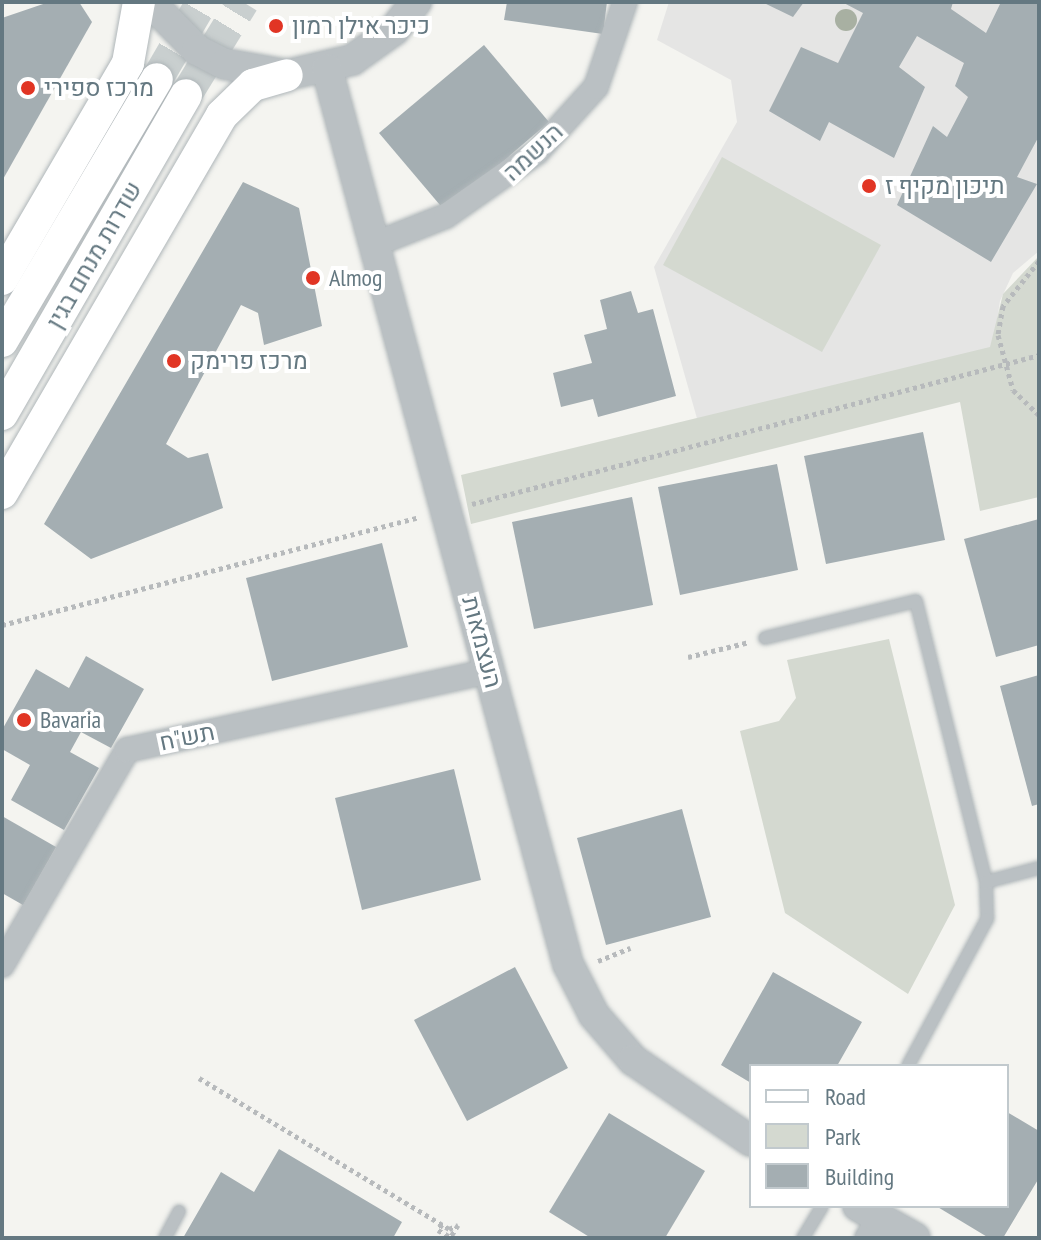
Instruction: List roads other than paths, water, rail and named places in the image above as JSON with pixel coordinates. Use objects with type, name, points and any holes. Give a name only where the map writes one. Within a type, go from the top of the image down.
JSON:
[{"type":"main road","points":[[2,279],[128,63],[139,2]]},
{"type":"main road","points":[[2,493],[222,115],[253,85],[287,75]]},
{"type":"main road","name":"שדרות מנחם בגין","points":[[2,341],[157,79]]},
{"type":"main road","name":"שדרות מנחם בגין","points":[[2,414],[186,95]]},
{"type":"street","points":[[150,2],[197,50],[240,68],[287,75],[327,69],[374,47],[416,2]]},
{"type":"street","name":"הנשמה","points":[[378,243],[470,202],[537,152],[596,87],[625,2]]},
{"type":"street","name":"העצמאות","points":[[327,69],[378,243],[551,915],[587,1002],[659,1082],[749,1140]]},
{"type":"street","name":"תש\"ח","points":[[2,965],[127,750],[490,671]]},
{"type":"street","points":[[868,1220],[915,1238]]},
{"type":"lane","points":[[765,638],[916,601],[986,882],[987,919],[972,959],[909,1064]]},
{"type":"lane","points":[[986,882],[1039,868]]},
{"type":"lane","points":[[803,1238],[821,1208]]},
{"type":"lane","points":[[165,1238],[179,1212]]},
{"type":"tunnel","points":[[157,79],[202,2]]},
{"type":"tunnel","points":[[186,95],[243,2]]},
{"type":"place","name":"כיכר אילן רמון","points":[[276,26]]},
{"type":"place","name":"מרכז ספירי","points":[[28,88]]},
{"type":"place","name":"תיכון מקיף ז","points":[[869,186]]},
{"type":"place","name":"Almog","points":[[313,278]]},
{"type":"place","name":"מרכז פרימק","points":[[174,361]]},
{"type":"place","name":"Bavaria","points":[[24,720]]}]
